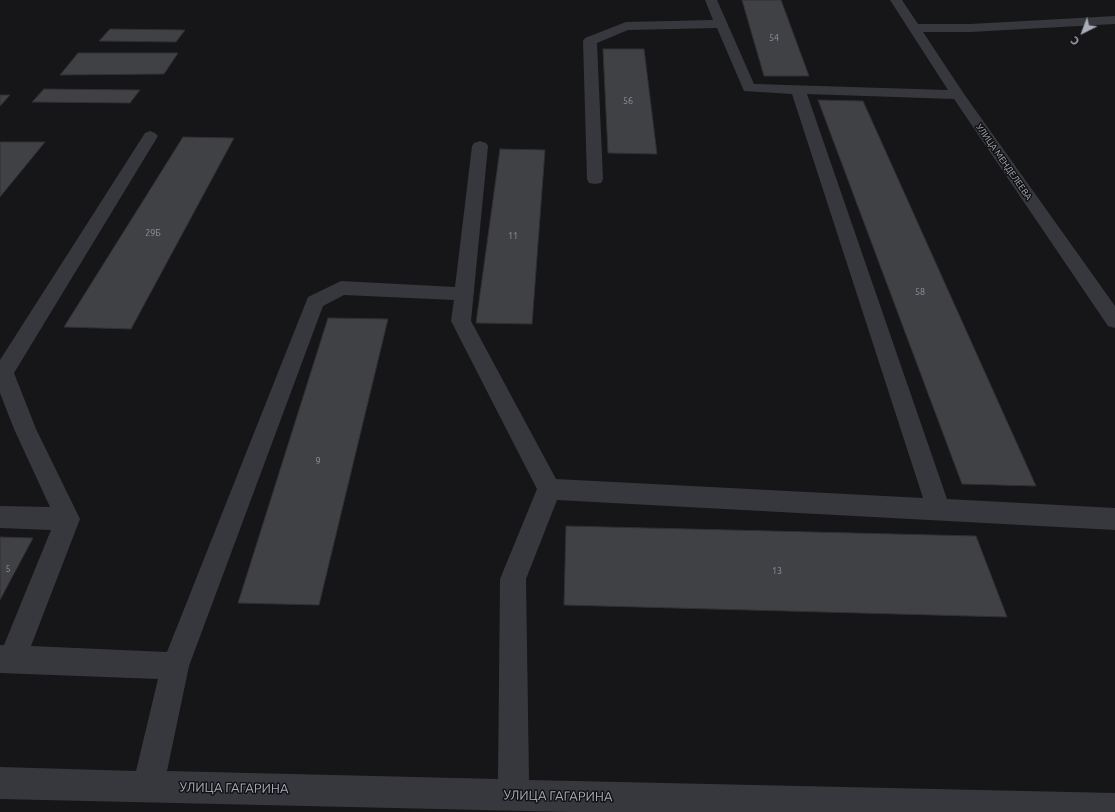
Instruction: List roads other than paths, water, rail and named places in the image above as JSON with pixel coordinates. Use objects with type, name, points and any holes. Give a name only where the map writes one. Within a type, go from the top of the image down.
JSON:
[{"type":"street","points":[[710,0],[749,88],[958,96]]},
{"type":"street","name":"УЛИЦА МЕНДЕЛЕЕВА","points":[[896,0],[958,96],[1115,321]]},
{"type":"street","points":[[915,28],[970,28],[1115,20]]},
{"type":"street","points":[[595,179],[590,41],[626,26],[721,24]]},
{"type":"street","points":[[798,90],[939,510]]},
{"type":"street","points":[[150,136],[3,372],[24,429],[68,519],[6,659],[175,666]]},
{"type":"street","points":[[480,146],[461,321],[549,489],[513,579],[514,795]]},
{"type":"street","points":[[148,786],[175,666],[315,302],[342,288],[464,294]]},
{"type":"street","points":[[549,489],[1115,519]]},
{"type":"street","points":[[0,517],[68,519]]},
{"type":"street","name":"УЛИЦА ГАГАРИНА","points":[[0,783],[1115,809]]}]
